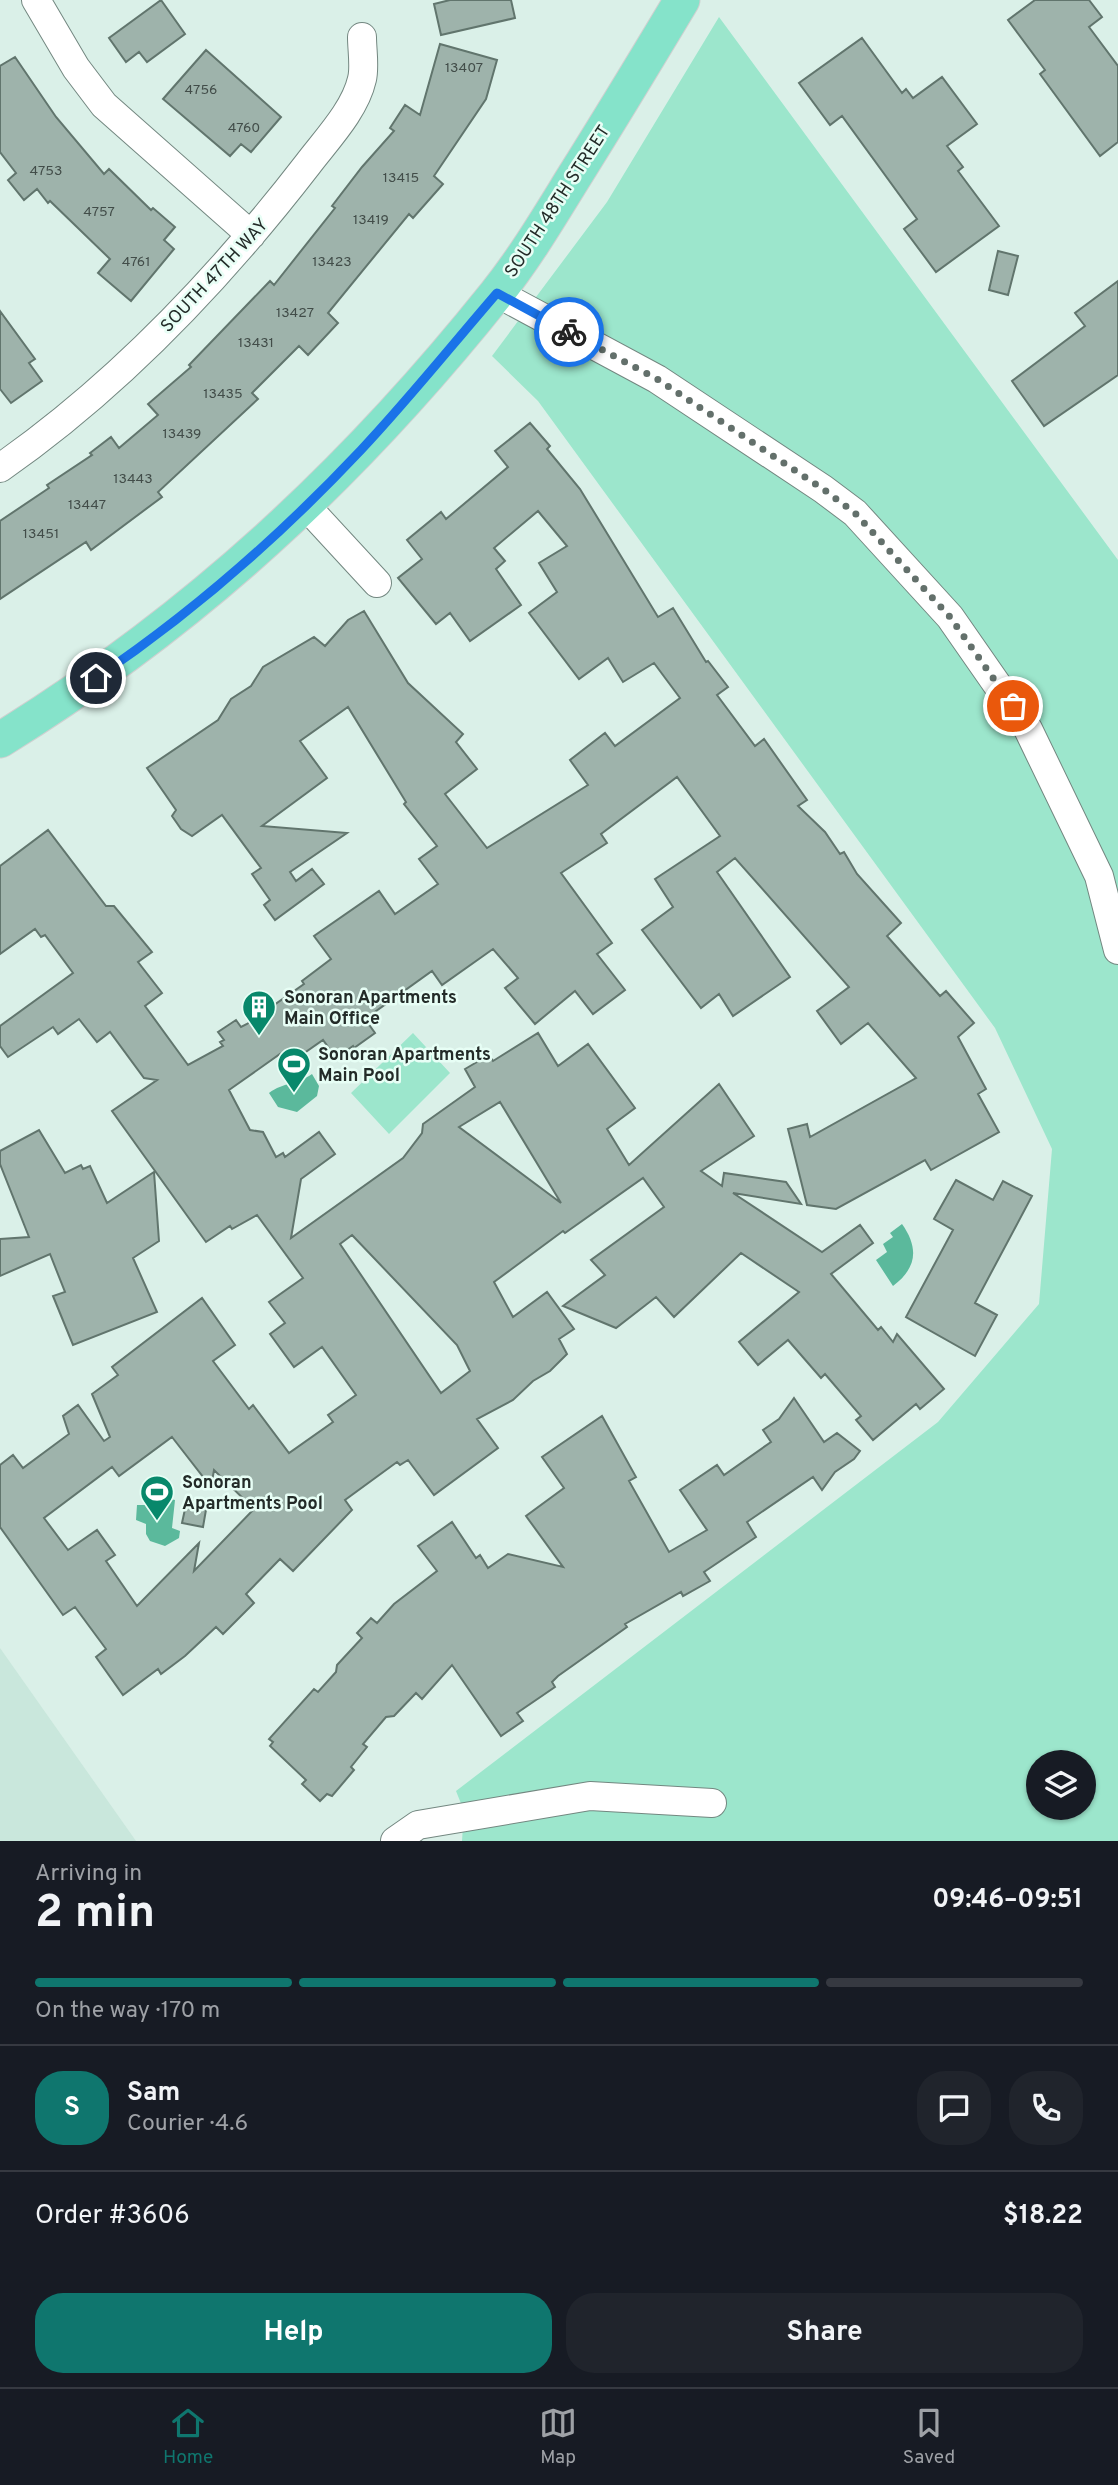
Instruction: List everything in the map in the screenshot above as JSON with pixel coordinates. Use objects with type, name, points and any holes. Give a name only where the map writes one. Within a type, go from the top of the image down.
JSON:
[{"type":"main road","name":"SOUTH 48TH STREET","points":[[0,740],[117,664],[165,628],[306,506],[362,449],[497,293],[549,218],[682,0]]},
{"type":"street","points":[[36,0],[76,68],[104,105],[251,235]]},
{"type":"street","name":"SOUTH 47TH WAY","points":[[0,468],[61,421],[152,341],[199,295],[251,235],[344,117],[362,79],[362,37]]},
{"type":"street","points":[[497,293],[657,379],[855,513],[950,617],[1028,729],[1099,876],[1118,950]]},
{"type":"street","points":[[306,506],[377,583]]},
{"type":"street","points":[[395,1841],[418,1825],[590,1796],[712,1802]]},
{"type":"shaded area","points":[[719,17],[1118,560],[1118,1841],[462,1841],[464,1811],[456,1791],[938,1422],[1039,1304],[1052,1149],[995,1028],[538,401],[492,356],[607,202]]},
{"type":"shaded area","points":[[413,1033],[450,1073],[389,1134],[351,1093]]},
{"type":"shaded area","name":"Sonoran Apartments Main Pool","points":[[312,1074],[319,1086],[317,1096],[297,1112],[278,1107],[269,1093]]},
{"type":"shaded area","points":[[902,1224],[911,1241],[913,1257],[907,1272],[893,1286],[876,1260],[887,1252],[883,1244],[893,1237],[890,1233]]},
{"type":"shaded area","name":"Sonoran Apartments Pool","points":[[155,1496],[175,1500],[172,1528],[180,1531],[179,1538],[165,1546],[150,1541],[146,1534],[146,1524],[136,1520],[137,1505],[153,1505]]},
{"type":"shaded area","points":[[0,1648],[136,1841],[0,1841]]},
{"type":"building","points":[[161,0],[185,34],[147,62],[139,52],[126,62],[109,38]]},
{"type":"building","points":[[450,0],[511,0],[515,18],[441,35],[434,4]]},
{"type":"building","points":[[1035,0],[1089,0],[1102,17],[1089,27],[1118,66],[1118,142],[1100,156],[1040,74],[1045,70],[1008,20]]},
{"type":"building","points":[[862,38],[902,93],[906,89],[913,98],[942,77],[977,124],[947,146],[963,167],[958,171],[999,226],[936,272],[904,229],[917,219],[842,116],[830,125],[799,83]]},
{"type":"building","points":[[440,44],[497,60],[486,99],[434,176],[443,184],[413,218],[409,214],[328,313],[338,323],[308,355],[299,346],[252,393],[258,399],[158,492],[162,497],[91,550],[86,542],[0,599],[0,521],[49,488],[47,485],[92,455],[90,453],[111,437],[119,448],[158,415],[148,404],[191,367],[189,365],[270,281],[274,285],[335,208],[332,206],[362,167],[394,131],[390,128],[405,105],[420,115]]},
{"type":"building","points":[[206,50],[281,117],[251,152],[241,144],[230,156],[163,99]]},
{"type":"building","points":[[15,57],[56,117],[104,174],[109,169],[151,210],[153,208],[175,227],[164,240],[174,249],[131,301],[98,273],[110,259],[50,201],[48,203],[37,189],[24,200],[8,180],[16,173],[0,152],[0,66]]},
{"type":"building","points":[[998,251],[1018,256],[1008,295],[989,290]]},
{"type":"building","points":[[1118,281],[1118,375],[1044,426],[1012,381],[1085,326],[1075,313]]},
{"type":"building","points":[[0,311],[35,359],[29,363],[42,381],[11,403],[0,389]]},
{"type":"building","points":[[530,423],[550,446],[547,449],[580,489],[658,617],[673,608],[706,662],[708,661],[728,687],[717,695],[755,746],[764,739],[807,800],[798,806],[825,832],[840,854],[844,852],[857,874],[901,923],[887,936],[940,996],[946,991],[974,1023],[958,1037],[986,1089],[978,1094],[999,1132],[931,1170],[925,1160],[836,1209],[807,1205],[788,1129],[807,1124],[810,1137],[916,1078],[868,1023],[841,1044],[817,1011],[849,987],[735,858],[717,872],[790,977],[733,1016],[719,994],[701,1008],[642,930],[673,907],[655,879],[720,836],[677,777],[601,834],[607,843],[561,873],[612,943],[597,954],[625,990],[593,1014],[575,991],[535,1024],[505,988],[518,978],[493,949],[442,985],[432,971],[365,1019],[375,1033],[336,1058],[323,1040],[290,1063],[286,1063],[280,1054],[229,1090],[250,1130],[263,1132],[276,1157],[283,1153],[285,1157],[319,1132],[335,1154],[301,1179],[291,1238],[403,1158],[422,1133],[423,1124],[475,1087],[465,1069],[489,1055],[493,1061],[538,1033],[558,1066],[588,1044],[635,1108],[607,1129],[629,1165],[719,1084],[754,1136],[701,1171],[722,1186],[724,1173],[786,1182],[801,1204],[733,1193],[822,1252],[860,1225],[873,1243],[831,1274],[878,1330],[881,1327],[893,1342],[897,1334],[944,1389],[920,1409],[916,1404],[873,1440],[856,1420],[861,1416],[825,1374],[821,1378],[788,1340],[758,1365],[739,1342],[799,1292],[741,1253],[674,1317],[656,1297],[616,1328],[563,1306],[605,1275],[591,1260],[664,1207],[643,1178],[565,1233],[563,1231],[494,1282],[513,1317],[547,1292],[574,1329],[559,1339],[567,1354],[550,1371],[533,1381],[513,1400],[477,1419],[498,1448],[434,1495],[408,1460],[400,1465],[397,1462],[345,1500],[352,1510],[293,1571],[280,1559],[246,1594],[254,1603],[223,1634],[216,1627],[161,1674],[158,1669],[123,1695],[96,1657],[106,1649],[75,1607],[63,1615],[0,1527],[0,1465],[13,1455],[23,1468],[69,1434],[63,1416],[78,1405],[104,1441],[110,1437],[92,1394],[118,1375],[112,1367],[202,1298],[235,1345],[213,1361],[249,1409],[253,1405],[289,1453],[333,1422],[328,1415],[356,1395],[322,1347],[294,1367],[270,1334],[285,1323],[269,1302],[303,1278],[257,1215],[232,1229],[230,1226],[206,1242],[112,1111],[157,1080],[144,1078],[110,1032],[97,1042],[79,1019],[58,1034],[53,1027],[8,1057],[0,1046],[0,1026],[73,973],[45,935],[41,937],[35,929],[0,954],[0,866],[48,830],[106,906],[114,906],[152,952],[138,962],[162,993],[145,1006],[188,1065],[223,1046],[220,1042],[224,1040],[218,1032],[236,1020],[241,1027],[247,1024],[304,984],[302,981],[331,959],[314,936],[379,891],[395,914],[438,884],[419,859],[437,846],[404,804],[406,802],[348,707],[300,741],[327,778],[262,826],[347,833],[290,872],[296,881],[312,869],[324,884],[275,920],[264,905],[270,900],[252,874],[261,868],[222,815],[192,836],[181,829],[172,816],[176,810],[147,768],[218,720],[231,699],[251,686],[263,667],[314,637],[325,646],[348,620],[364,611],[408,683],[463,734],[456,742],[477,769],[445,794],[487,848],[588,785],[570,760],[605,733],[615,746],[680,698],[654,663],[623,682],[608,658],[579,679],[529,613],[557,592],[539,563],[567,546],[538,511],[494,548],[505,561],[496,569],[521,605],[470,641],[450,613],[436,624],[398,578],[422,559],[407,540],[441,512],[446,519],[508,467],[495,451]],"holes":[[[500,1102],[561,1203],[459,1127]],[[352,1235],[457,1345],[470,1371],[441,1393],[340,1244]],[[172,1437],[211,1487],[214,1470],[254,1509],[194,1571],[199,1543],[137,1606],[106,1561],[115,1555],[97,1530],[68,1550],[44,1518],[112,1467],[119,1476]]]},
{"type":"building","points":[[39,1130],[65,1173],[81,1165],[83,1169],[90,1166],[107,1203],[154,1172],[159,1241],[133,1258],[157,1312],[73,1345],[53,1296],[65,1292],[50,1254],[0,1276],[0,1239],[29,1237],[0,1164],[0,1151]]},
{"type":"building","points":[[956,1180],[993,1200],[1003,1181],[1032,1196],[975,1303],[997,1315],[975,1356],[906,1317],[953,1230],[934,1219]]},
{"type":"building","points":[[794,1398],[824,1442],[837,1433],[860,1451],[854,1459],[835,1472],[822,1490],[813,1477],[747,1522],[756,1537],[704,1572],[710,1581],[683,1596],[681,1592],[625,1624],[627,1627],[558,1676],[552,1682],[555,1687],[517,1713],[523,1721],[501,1736],[452,1665],[422,1699],[416,1693],[394,1716],[386,1717],[363,1744],[367,1747],[351,1767],[354,1770],[332,1796],[327,1794],[320,1801],[302,1784],[306,1780],[270,1746],[273,1742],[269,1739],[314,1689],[318,1692],[336,1672],[337,1665],[362,1638],[357,1633],[371,1618],[377,1623],[394,1604],[437,1571],[418,1546],[452,1522],[476,1558],[480,1555],[488,1568],[508,1554],[563,1567],[526,1516],[564,1488],[542,1457],[602,1416],[636,1477],[629,1481],[669,1552],[707,1530],[680,1490],[717,1465],[724,1475],[771,1442],[763,1430],[779,1419]]},
{"type":"building","points":[[187,1500],[207,1504],[203,1527],[182,1523]]},
{"type":"way so far","points":[[569,332],[657,379],[855,513],[950,617],[1013,706]]},
{"type":"place","name":"Sonoran Apartments Main Office","points":[[259,1037]]},
{"type":"place","name":"Sonoran Apartments Main Pool","points":[[294,1094]]},
{"type":"place","name":"Sonoran Apartments Pool","points":[[157,1522]]},
{"type":"route","points":[[96,678],[186,611],[306,506],[362,449],[497,293],[569,332]]}]
